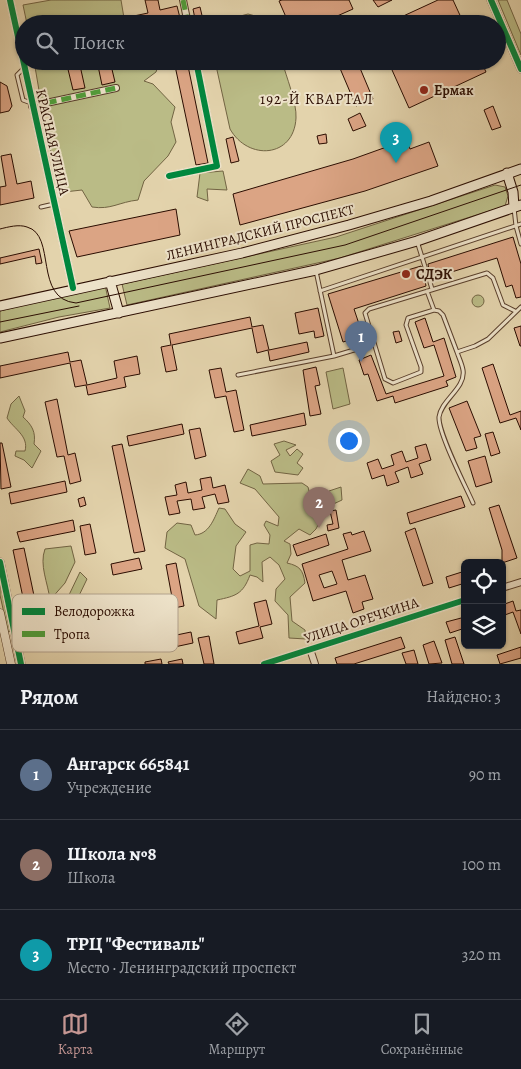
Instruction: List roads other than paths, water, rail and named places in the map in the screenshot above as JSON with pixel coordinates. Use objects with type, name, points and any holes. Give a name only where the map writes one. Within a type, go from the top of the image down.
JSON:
[{"type":"main road","name":"ЛЕНИНГРАДСКИЙ ПРОСПЕКТ","points":[[0,306],[73,288],[242,253],[349,225],[431,201],[521,169]]},
{"type":"main road","points":[[0,338],[316,270],[417,241],[518,206],[507,173]]},
{"type":"main road","points":[[110,281],[119,313]]},
{"type":"street","name":"КРАСНАЯ УЛИЦА","points":[[10,0],[15,24]]},
{"type":"street","points":[[184,0],[186,15]]},
{"type":"street","points":[[491,0],[498,15]]},
{"type":"street","points":[[506,34],[521,69]]},
{"type":"street","name":"КРАСНАЯ УЛИЦА","points":[[24,70],[73,288]]},
{"type":"street","points":[[169,176],[218,166],[198,70]]},
{"type":"street","points":[[32,104],[116,88]]},
{"type":"street","points":[[0,562],[12,618]]},
{"type":"street","points":[[506,587],[521,582]]},
{"type":"street","name":"УЛИЦА ОРЕЧКИНА","points":[[264,664],[461,601]]},
{"type":"street","points":[[0,613],[11,664]]},
{"type":"street","points":[[5,638],[12,637]]},
{"type":"street","points":[[310,649],[315,664]]},
{"type":"lane","points":[[40,207],[54,204]]},
{"type":"lane","points":[[518,206],[516,226],[521,244]]},
{"type":"lane","points":[[320,291],[521,224]]},
{"type":"lane","points":[[417,241],[426,270]]},
{"type":"lane","points":[[316,270],[334,356]]},
{"type":"lane","points":[[473,503],[439,422],[441,408],[463,375],[457,352],[443,315],[440,311],[434,310],[408,318],[406,322],[421,367],[417,376],[393,383],[386,381],[365,316],[367,311],[487,273],[493,278],[502,303],[515,311]]},
{"type":"lane","points":[[429,280],[432,289]]},
{"type":"lane","points":[[428,291],[434,310]]},
{"type":"lane","points":[[457,352],[488,339],[521,307]]},
{"type":"lane","points":[[238,375],[334,356],[374,344]]},
{"type":"tram line","points":[[0,229],[21,226],[36,232],[41,242],[54,291],[63,299],[76,303],[345,245],[521,185]]},
{"type":"tram line","points":[[0,322],[79,306]]},
{"type":"place","name":"Ермак","points":[[424,90]]},
{"type":"place","name":"ТРЦ \"Фестиваль\"","points":[[396,163]]},
{"type":"place","name":"СДЭК","points":[[406,274]]},
{"type":"place","name":"Ангарск 665841","points":[[361,362]]},
{"type":"place","name":"Школа №8","points":[[319,528]]},
{"type":"district","name":"192-Й КВАРТАЛ","points":[[317,99]]}]
